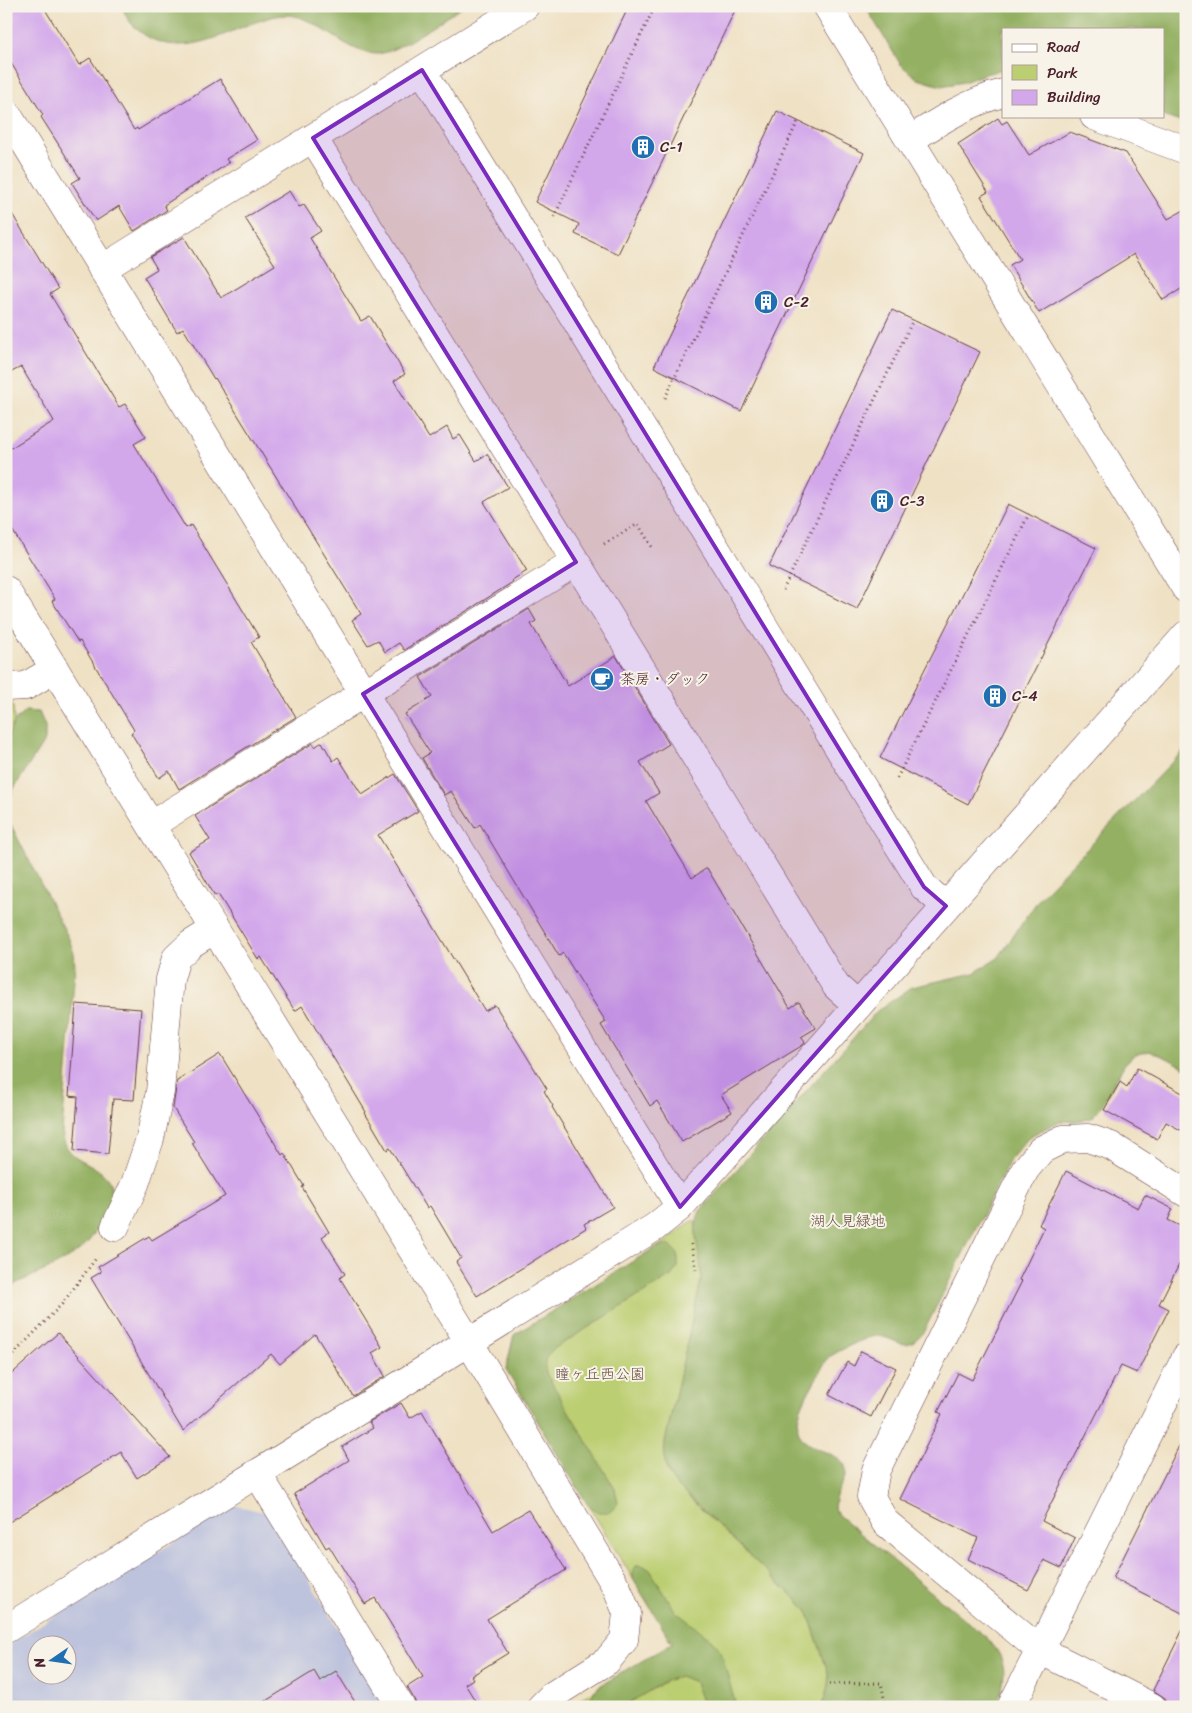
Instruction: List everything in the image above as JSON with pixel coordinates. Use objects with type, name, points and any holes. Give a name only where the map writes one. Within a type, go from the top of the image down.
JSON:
[{"type":"street","points":[[102,269],[525,6]]},
{"type":"street","points":[[827,6],[1186,589]]},
{"type":"street","points":[[422,70],[924,887],[946,906]]},
{"type":"street","points":[[910,140],[947,116],[989,97],[1002,93]]},
{"type":"street","points":[[6,112],[680,1207]]},
{"type":"street","points":[[1099,118],[1186,150]]},
{"type":"street","points":[[313,138],[836,986],[858,1006]]},
{"type":"street","points":[[150,825],[576,562]]},
{"type":"street","points":[[6,590],[469,1342],[618,1588],[627,1613],[624,1640],[607,1661],[553,1695],[541,1707]]},
{"type":"street","points":[[6,1629],[655,1227],[680,1207],[1186,635]]},
{"type":"street","points":[[6,687],[26,686],[55,669]]},
{"type":"street","points":[[116,1226],[136,1184],[150,1139],[160,1092],[170,979],[176,958],[191,944],[215,929]]},
{"type":"street","points":[[1152,1707],[1040,1650],[885,1522],[871,1498],[876,1470],[1025,1170],[1041,1150],[1063,1139],[1088,1138],[1111,1146],[1186,1193]]},
{"type":"street","points":[[1011,1707],[1186,1358]]},
{"type":"street","points":[[257,1473],[401,1707]]},
{"type":"path","points":[[528,242],[548,230],[655,6]]},
{"type":"path","points":[[639,424],[659,411],[798,121]]},
{"type":"path","points":[[757,615],[777,602],[913,320]]},
{"type":"path","points":[[871,801],[892,788],[1029,514]]},
{"type":"path","points":[[618,536],[638,524],[654,550]]},
{"type":"path","points":[[6,1362],[62,1304],[91,1267],[116,1226]]},
{"type":"path","points":[[828,1684],[880,1683],[886,1707]]},
{"type":"highlighted area","points":[[422,70],[924,887],[946,906],[680,1207],[363,694],[576,562],[313,138]]},
{"type":"shaded area","points":[[234,1505],[268,1513],[386,1707],[6,1707],[6,1646]]},
{"type":"green space","points":[[122,6],[463,6],[408,42],[377,54],[354,48],[309,22],[287,15],[264,19],[213,39],[187,45],[174,45],[148,37],[139,31],[126,16]]},
{"type":"green space","points":[[865,6],[1186,6],[1186,124],[1164,116],[1164,28],[1002,28],[1002,69],[964,82],[941,86],[918,79],[901,65]]},
{"type":"green space","points":[[6,705],[13,705],[14,722],[6,742]]},
{"type":"green space","points":[[25,711],[39,712],[45,726],[45,740],[13,790],[7,807],[11,825],[69,939],[74,953],[75,968],[62,1132],[64,1141],[72,1153],[102,1173],[109,1181],[111,1198],[100,1224],[81,1249],[55,1265],[6,1288],[6,742],[14,722]]},
{"type":"green space","name":"湖人見緑地","points":[[1186,748],[1186,1068],[1149,1051],[1134,1055],[1124,1065],[1102,1105],[1092,1118],[1058,1122],[1030,1136],[1010,1160],[924,1331],[917,1338],[906,1344],[876,1336],[851,1345],[831,1356],[827,1359],[810,1390],[799,1415],[798,1428],[801,1438],[843,1462],[846,1470],[845,1477],[835,1498],[834,1507],[838,1515],[987,1638],[996,1650],[1002,1660],[1004,1674],[998,1701],[995,1707],[821,1707],[828,1686],[828,1672],[807,1610],[677,1486],[666,1466],[665,1442],[701,1281],[696,1238],[697,1220],[700,1211],[877,1011],[912,987],[974,973],[998,958],[1041,896]]},
{"type":"green space","name":"瞳ヶ丘西公園","points":[[692,1221],[696,1221],[701,1281],[665,1442],[666,1465],[677,1486],[807,1610],[828,1672],[828,1686],[821,1707],[568,1707],[672,1643],[506,1369],[514,1335],[665,1242]]},
{"type":"green space","points":[[669,1245],[678,1254],[678,1267],[671,1276],[552,1350],[545,1361],[547,1375],[615,1489],[618,1503],[610,1512],[598,1512],[588,1505],[506,1369],[514,1335],[656,1247]]},
{"type":"green space","points":[[637,1565],[644,1566],[650,1570],[676,1612],[710,1638],[718,1647],[723,1658],[736,1707],[704,1707],[695,1682],[680,1676],[666,1681],[622,1707],[591,1707],[592,1695],[598,1687],[672,1643],[633,1579],[633,1571]]},
{"type":"building","points":[[6,6],[43,6],[79,65],[90,58],[134,130],[137,128],[138,130],[220,79],[257,140],[226,159],[229,163],[164,205],[167,210],[134,231],[119,206],[96,221],[72,183],[80,178],[41,117],[43,115],[6,55]]},
{"type":"building","points":[[629,6],[737,6],[618,254],[575,234],[579,224],[535,202]]},
{"type":"building","points":[[777,111],[864,153],[741,411],[654,367]]},
{"type":"building","points":[[998,118],[1002,124],[1007,121],[1029,155],[1070,132],[1126,153],[1168,219],[1186,209],[1186,286],[1163,300],[1134,254],[1039,313],[1010,265],[1020,259],[981,196],[988,192],[958,144]]},
{"type":"building","points":[[289,191],[299,207],[304,205],[321,231],[310,238],[361,321],[370,316],[405,374],[394,381],[429,438],[447,427],[453,439],[460,435],[476,461],[487,454],[508,487],[484,502],[527,571],[512,580],[513,582],[404,650],[399,643],[385,652],[378,640],[368,645],[352,620],[361,614],[183,328],[177,332],[144,277],[157,269],[150,257],[184,237],[221,298],[275,265],[245,218]]},
{"type":"building","points":[[6,204],[58,289],[50,294],[119,407],[125,404],[146,437],[134,444],[186,528],[191,525],[259,637],[251,642],[296,717],[179,789],[169,771],[159,778],[131,733],[134,730],[80,641],[78,642],[52,601],[55,599],[6,520],[6,451],[54,421],[21,367],[6,375]]},
{"type":"building","points":[[892,310],[980,352],[857,609],[769,566]]},
{"type":"building","points":[[1008,504],[1096,548],[968,804],[880,758]]},
{"type":"building","points":[[529,609],[536,621],[531,624],[568,686],[616,656],[669,744],[640,762],[659,793],[646,801],[692,878],[707,868],[790,1008],[799,1002],[816,1028],[801,1037],[805,1042],[803,1045],[721,1095],[732,1112],[682,1142],[657,1101],[650,1106],[601,1025],[606,1022],[563,953],[559,956],[480,824],[475,828],[451,791],[444,795],[422,758],[430,753],[405,714],[432,697],[420,677]]},
{"type":"building","points":[[322,742],[333,761],[338,757],[362,795],[395,774],[418,811],[378,835],[485,1011],[495,1005],[547,1089],[544,1091],[552,1107],[613,1207],[584,1224],[586,1228],[477,1296],[456,1262],[461,1258],[430,1206],[427,1208],[390,1148],[387,1150],[302,1006],[295,1011],[261,957],[258,959],[218,894],[215,896],[189,852],[210,840],[195,816],[313,743],[315,747]]},
{"type":"building","points":[[76,1004],[141,1009],[134,1100],[113,1099],[108,1154],[74,1151],[78,1097],[69,1096]]},
{"type":"building","points":[[220,1054],[282,1155],[284,1153],[329,1232],[322,1237],[345,1274],[340,1278],[382,1347],[372,1353],[385,1376],[353,1396],[315,1334],[280,1364],[271,1354],[183,1431],[91,1278],[101,1272],[98,1267],[149,1236],[152,1240],[225,1196],[173,1108],[177,1081]]},
{"type":"building","points":[[1137,1068],[1186,1095],[1186,1133],[1166,1122],[1157,1139],[1104,1110],[1120,1082],[1127,1087]]},
{"type":"building","points":[[1066,1171],[1138,1208],[1145,1195],[1173,1209],[1168,1220],[1186,1229],[1186,1251],[1159,1304],[1169,1309],[1137,1373],[1121,1366],[1042,1521],[1075,1538],[1061,1568],[1044,1560],[1028,1590],[968,1559],[978,1538],[900,1499],[942,1414],[938,1412],[958,1373],[972,1380],[1022,1281],[1019,1280],[1044,1228],[1039,1225]]},
{"type":"building","points":[[58,1333],[170,1457],[137,1478],[121,1452],[6,1524],[6,1379]]},
{"type":"building","points":[[861,1351],[896,1368],[871,1417],[829,1395],[847,1362],[854,1366]]},
{"type":"building","points":[[401,1403],[410,1418],[422,1411],[493,1531],[528,1510],[566,1570],[487,1619],[508,1653],[471,1676],[473,1679],[465,1684],[479,1707],[417,1707],[407,1687],[423,1677],[375,1598],[365,1604],[329,1546],[326,1548],[294,1494],[349,1460],[342,1447],[373,1428],[369,1422]]},
{"type":"building","points":[[1186,1432],[1186,1615],[1113,1578]]},
{"type":"building","points":[[1186,1623],[1186,1707],[1168,1707],[1165,1698],[1153,1690]]},
{"type":"building","points":[[314,1671],[320,1681],[336,1671],[358,1707],[256,1707]]},
{"type":"place","name":"C-1","points":[[643,147]]},
{"type":"place","name":"C-2","points":[[766,302]]},
{"type":"place","name":"C-3","points":[[882,501]]},
{"type":"place","name":"茶房・ダック","points":[[602,679]]},
{"type":"place","name":"C-4","points":[[995,696]]}]
